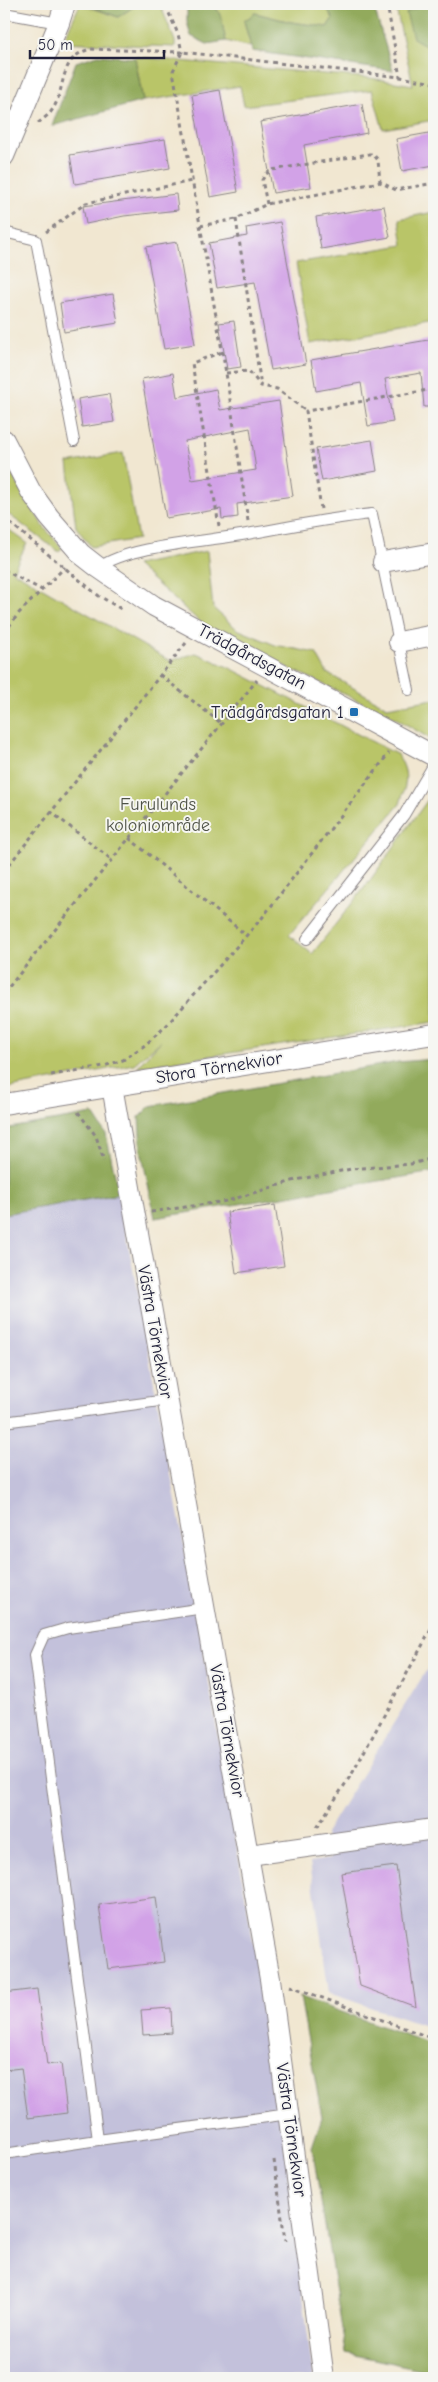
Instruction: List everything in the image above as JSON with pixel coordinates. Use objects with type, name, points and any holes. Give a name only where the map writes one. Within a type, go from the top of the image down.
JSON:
[{"type":"street","points":[[4,156],[59,23],[65,4]]},
{"type":"street","name":"Trädgårdsgatan","points":[[4,440],[31,492],[49,517],[81,554],[99,568],[154,606],[434,756]]},
{"type":"street","points":[[383,562],[434,554]]},
{"type":"street","points":[[399,642],[434,635]]},
{"type":"street","name":"Stora Törnekvior","points":[[4,1104],[434,1034]]},
{"type":"street","name":"Västra Törnekvior","points":[[112,1086],[249,1855],[289,2114],[324,2378]]},
{"type":"street","points":[[249,1855],[434,1829]]},
{"type":"lane","points":[[4,13],[59,23]]},
{"type":"lane","points":[[4,232],[36,240],[74,440]]},
{"type":"lane","points":[[99,568],[108,560],[118,557],[323,519],[372,514],[408,690]]},
{"type":"lane","points":[[307,939],[404,814],[434,764]]},
{"type":"lane","points":[[4,1422],[167,1400]]},
{"type":"lane","points":[[98,2140],[35,1656],[44,1635],[68,1628],[204,1608]]},
{"type":"lane","points":[[4,2154],[289,2114]]},
{"type":"path","points":[[165,4],[178,34],[182,52],[173,72],[226,373],[250,534]]},
{"type":"path","points":[[387,4],[400,77]]},
{"type":"path","points":[[15,126],[37,123],[51,112],[70,60],[82,51],[91,50],[182,52],[400,77],[434,83]]},
{"type":"path","points":[[267,204],[262,180],[272,170],[373,154],[378,160],[380,182]]},
{"type":"path","points":[[36,240],[86,203],[192,181]]},
{"type":"path","points":[[200,226],[236,219],[267,204],[380,182],[396,190],[434,183]]},
{"type":"path","points":[[236,219],[261,386]]},
{"type":"path","points":[[222,352],[192,364],[222,539]]},
{"type":"path","points":[[226,373],[249,371],[261,386],[277,389],[306,411],[323,519]]},
{"type":"path","points":[[306,411],[434,389]]},
{"type":"path","points":[[4,633],[19,613],[81,554]]},
{"type":"path","points":[[4,570],[42,590]]},
{"type":"path","points":[[4,871],[186,643]]},
{"type":"path","points":[[4,993],[268,666]]},
{"type":"path","points":[[160,675],[222,724]]},
{"type":"path","points":[[49,1076],[104,1066],[123,1060],[145,1045],[178,1012],[247,936],[384,760],[399,737]]},
{"type":"path","points":[[50,811],[112,860]]},
{"type":"path","points":[[129,838],[247,936]]},
{"type":"path","points":[[78,1112],[96,1136],[105,1164]]},
{"type":"path","points":[[134,1214],[227,1201],[296,1180],[351,1168],[411,1164],[434,1158]]},
{"type":"path","points":[[304,1847],[357,1765],[434,1624]]},
{"type":"path","points":[[287,1984],[434,2039]]},
{"type":"path","points":[[273,2151],[286,2246]]},
{"type":"shaded area","points":[[119,1194],[200,1631],[279,2093],[313,2378],[4,2378],[4,1214]]},
{"type":"shaded area","points":[[434,1658],[434,2029],[329,1993],[310,1862],[330,1859],[325,1834]]},
{"type":"green space","points":[[80,4],[118,17],[138,4],[160,4],[175,41],[175,47],[63,42]]},
{"type":"green space","points":[[85,4],[138,4],[118,17]]},
{"type":"green space","points":[[191,4],[202,4],[215,8],[221,17],[226,41],[207,44],[191,36],[187,22],[187,7]]},
{"type":"green space","points":[[210,4],[324,4],[333,18],[327,27],[291,22],[255,13],[244,21],[251,47],[226,41],[218,10]]},
{"type":"green space","points":[[324,4],[373,4],[393,71],[252,51],[244,21],[255,13],[291,22],[327,27],[333,18]]},
{"type":"green space","points":[[395,4],[434,4],[434,120],[383,129],[372,90],[244,106],[240,86],[143,101],[135,57],[370,78],[413,85]]},
{"type":"green space","points":[[425,4],[434,4],[434,50],[413,38],[406,13]]},
{"type":"green space","points":[[98,55],[135,58],[143,101],[52,126],[76,62]]},
{"type":"green space","points":[[434,212],[434,322],[310,344],[296,263],[403,245],[399,219]]},
{"type":"green space","points":[[123,453],[138,539],[91,547],[76,527],[68,463]]},
{"type":"green space","points":[[4,462],[43,526],[62,548],[59,552],[4,511]]},
{"type":"green space","name":"Furulunds koloniområde","points":[[4,526],[27,543],[13,571],[170,661],[196,653],[228,667],[398,755],[404,768],[406,779],[400,804],[289,935],[312,954],[368,883],[434,791],[434,1022],[137,1067],[161,1041],[134,1064],[4,1089]]},
{"type":"green space","points":[[207,551],[213,608],[237,629],[275,645],[316,653],[327,673],[387,707],[434,699],[434,741],[397,719],[209,630],[136,565]]},
{"type":"green space","points":[[434,1059],[434,1172],[155,1218],[141,1150],[139,1117],[150,1106],[398,1062]]},
{"type":"green space","points":[[93,1114],[106,1134],[119,1194],[4,1214],[4,1129]]},
{"type":"green space","points":[[300,1997],[434,2045],[434,2372],[346,2353],[312,2147],[322,2117]]},
{"type":"building","points":[[220,90],[238,192],[210,197],[192,95]]},
{"type":"building","points":[[362,104],[367,133],[304,145],[311,187],[273,193],[260,122]]},
{"type":"building","points":[[434,132],[434,165],[402,171],[396,139]]},
{"type":"building","points":[[165,139],[170,168],[75,184],[70,155]]},
{"type":"building","points":[[176,194],[178,210],[124,216],[86,224],[83,206]]},
{"type":"building","points":[[384,206],[390,237],[321,249],[316,217]]},
{"type":"building","points":[[280,222],[306,364],[271,370],[255,282],[217,288],[209,243],[247,236],[246,228]]},
{"type":"building","points":[[177,242],[195,344],[164,349],[146,247]]},
{"type":"building","points":[[113,294],[118,323],[64,332],[60,303]]},
{"type":"building","points":[[234,321],[241,367],[227,369],[219,323]]},
{"type":"building","points":[[434,339],[434,407],[424,407],[421,373],[385,379],[393,422],[368,426],[361,383],[316,391],[311,360]]},
{"type":"building","points":[[173,373],[177,397],[216,389],[220,410],[279,401],[293,496],[237,504],[238,517],[222,519],[221,509],[166,518],[142,379]],"holes":[[[250,428],[256,470],[192,480],[185,441]]]},
{"type":"building","points":[[109,394],[114,422],[82,427],[78,399]]},
{"type":"building","points":[[372,440],[377,471],[322,481],[316,449]]},
{"type":"building","points":[[275,1205],[284,1266],[236,1273],[227,1212]]},
{"type":"building","points":[[396,1866],[416,2007],[360,1986],[341,1873]]},
{"type":"building","points":[[156,1897],[164,1962],[108,1969],[99,1905]]},
{"type":"building","points":[[37,1989],[47,2065],[61,2063],[67,2113],[28,2118],[21,2068],[4,2070],[4,1993]]},
{"type":"building","points":[[171,2008],[172,2033],[143,2035],[141,2010]]},
{"type":"place","name":"Trädgårdsgatan 1","points":[[354,712]]}]
